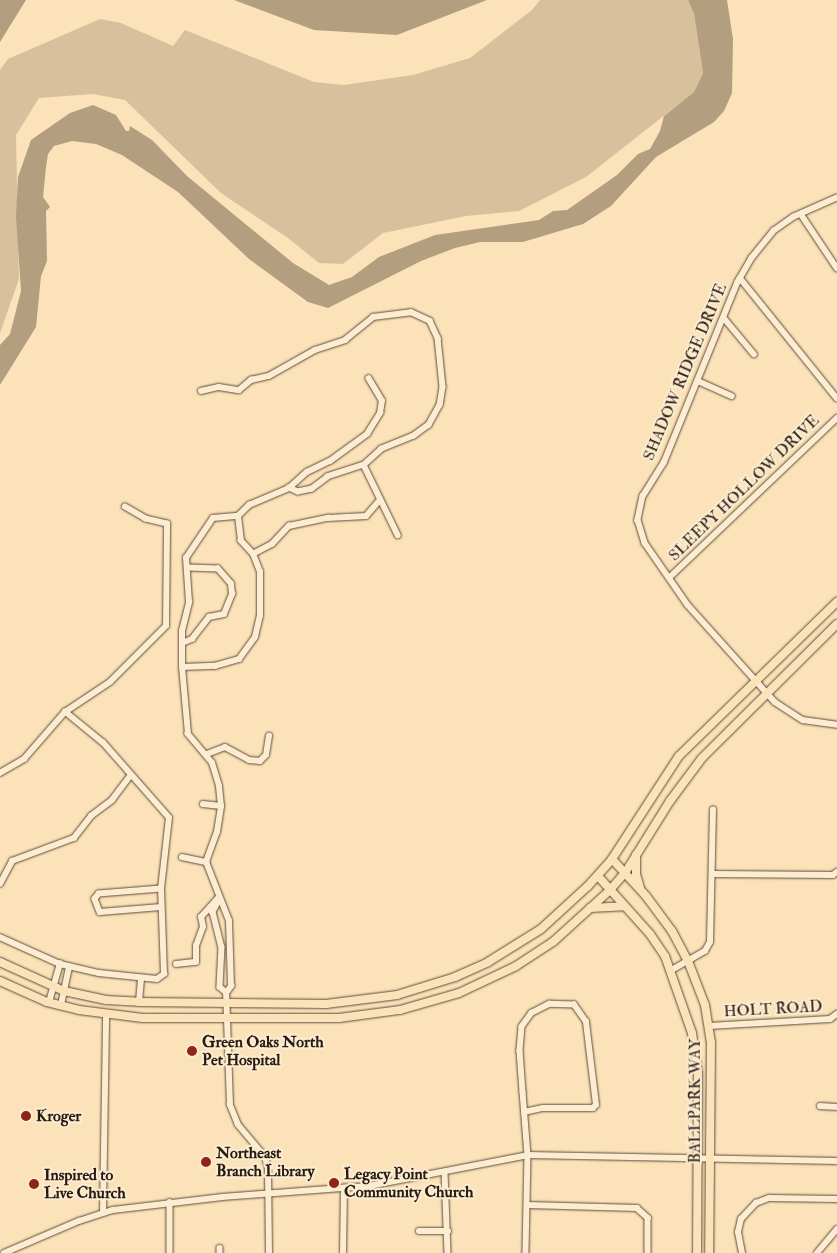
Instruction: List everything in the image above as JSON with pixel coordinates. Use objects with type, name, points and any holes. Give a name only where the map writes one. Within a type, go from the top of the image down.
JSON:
[{"type":"main road","points":[[0,962],[64,991],[106,1000],[139,1002],[226,1004],[361,1001],[397,995],[455,978],[488,962],[541,929],[598,876],[612,859],[670,767],[837,602]]},
{"type":"main road","points":[[0,981],[49,1002],[106,1015],[226,1019],[339,1018],[419,1006],[459,992],[516,966],[554,941],[588,908],[610,890],[625,873],[637,851],[684,780],[767,692],[837,624]]},
{"type":"main road","points":[[637,851],[636,874],[640,890]]},
{"type":"main road","name":"BALLPARK WAY","points":[[612,859],[659,912],[688,961],[699,986],[709,1026],[709,1253]]},
{"type":"main road","name":"BALLPARK WAY","points":[[598,876],[652,937],[672,970],[697,1061],[698,1159],[696,1253]]},
{"type":"main road","points":[[588,908],[624,906]]},
{"type":"street","name":"SHADOW RIDGE DRIVE","points":[[837,198],[801,214],[774,231],[740,278],[664,464],[651,480],[638,511],[641,535],[688,605],[767,692],[794,716],[813,723],[837,725]]},
{"type":"street","points":[[801,214],[837,268]]},
{"type":"street","points":[[740,278],[837,398]]},
{"type":"street","points":[[201,390],[219,387],[239,390],[251,380],[269,376],[310,352],[345,340],[373,317],[406,312],[422,315],[435,329],[438,338],[443,386],[440,405],[430,425],[382,449],[364,465],[336,472],[312,490],[298,492],[289,488]]},
{"type":"street","points":[[724,318],[754,354]]},
{"type":"street","points":[[269,1253],[270,1194],[265,1157],[238,1125],[230,1106],[226,992],[231,986],[230,935],[225,907],[219,899],[206,862],[217,832],[221,806],[218,780],[207,754],[188,734],[184,700],[182,643],[188,609],[188,553],[209,521],[217,516],[238,516],[258,499],[289,488],[307,472],[330,461],[367,434],[380,413],[382,401],[370,379]]},
{"type":"street","points":[[698,381],[732,396]]},
{"type":"street","name":"SLEEPY HOLLOW DRIVE","points":[[669,578],[837,418]]},
{"type":"street","points":[[364,465],[379,501],[387,509],[392,527],[398,535]]},
{"type":"street","points":[[253,554],[272,544],[289,526],[328,518],[366,516],[379,501]]},
{"type":"street","points":[[0,773],[24,759],[65,712],[110,682],[166,626],[167,524],[146,519],[125,506]]},
{"type":"street","points":[[182,667],[225,664],[239,659],[252,645],[260,616],[260,572],[253,554],[241,541],[238,516]]},
{"type":"street","points":[[182,643],[192,639],[208,618],[224,614],[232,594],[231,584],[218,569],[189,568]]},
{"type":"street","points":[[0,937],[69,967],[141,978],[160,978],[165,970],[161,889],[168,818],[103,743],[65,712]]},
{"type":"street","points":[[207,754],[225,747],[249,760],[260,761],[266,755],[269,736]]},
{"type":"street","points":[[0,884],[12,861],[74,838],[91,816],[112,800],[131,774]]},
{"type":"street","points":[[203,804],[221,806]]},
{"type":"street","points":[[672,970],[705,951],[710,942],[713,810]]},
{"type":"street","points":[[182,857],[206,862]]},
{"type":"street","points":[[713,874],[833,875],[837,872]]},
{"type":"street","points":[[161,889],[99,894],[95,899],[100,912],[161,907]]},
{"type":"street","points":[[176,964],[196,962],[196,946],[203,927],[201,917],[219,899]]},
{"type":"street","points":[[219,899],[213,912],[222,947],[220,987],[226,992]]},
{"type":"street","points":[[49,1002],[60,964]]},
{"type":"street","points":[[61,1005],[69,967]]},
{"type":"street","points":[[139,1002],[141,978]]},
{"type":"street","points":[[524,1112],[543,1108],[593,1108],[596,1105],[586,1022],[577,1007],[563,1002],[550,1004],[532,1013],[522,1026],[520,1051],[524,1112],[528,1155],[526,1253]]},
{"type":"street","name":"HOLT ROAD","points":[[709,1026],[830,1020],[837,1014]]},
{"type":"street","points":[[103,1213],[106,1015]]},
{"type":"street","points":[[820,1106],[837,1107]]},
{"type":"street","points":[[4,1253],[103,1213],[170,1202],[344,1188],[445,1172],[528,1155],[837,1161]]},
{"type":"street","points":[[445,1172],[448,1253]]},
{"type":"street","points":[[344,1188],[344,1253]]},
{"type":"street","points":[[742,1253],[738,1232],[741,1219],[756,1203],[769,1198],[837,1199]]},
{"type":"street","points":[[170,1202],[170,1253]]},
{"type":"street","points":[[527,1204],[637,1208],[648,1218],[648,1253]]},
{"type":"street","points":[[817,1253],[837,1229]]},
{"type":"street","points":[[418,1231],[448,1231]]},
{"type":"shaded area","points":[[0,0],[26,0],[0,42]]},
{"type":"shaded area","points":[[234,0],[487,0],[397,35],[314,30]]},
{"type":"shaded area","points":[[540,0],[688,0],[694,14],[703,73],[694,92],[586,177],[519,211],[466,216],[383,233],[343,264],[319,263],[288,238],[221,193],[125,100],[93,94],[39,98],[16,135],[19,279],[0,333],[0,70],[8,59],[100,19],[121,23],[173,46],[185,30],[314,82],[344,85],[413,75],[470,58],[532,10]]},
{"type":"shaded area","points":[[688,0],[727,0],[733,39],[732,93],[724,111],[714,122],[656,157],[611,206],[583,224],[523,242],[480,242],[455,248],[421,261],[328,308],[308,302],[249,259],[178,192],[122,155],[96,144],[72,141],[54,146],[48,154],[43,197],[50,207],[46,211],[47,261],[41,276],[36,327],[0,385],[0,345],[10,334],[21,291],[16,217],[18,177],[31,140],[70,113],[93,105],[116,115],[126,131],[129,131],[130,126],[152,140],[187,176],[293,263],[329,285],[352,277],[379,257],[435,235],[539,220],[553,211],[567,210],[617,175],[638,154],[650,149],[660,131],[664,116],[694,92],[703,73],[694,14]]},
{"type":"place","name":"Green Oaks North Pet Hospital","points":[[192,1051]]},
{"type":"place","name":"Kroger","points":[[26,1116]]},
{"type":"place","name":"Northeast Branch Library","points":[[206,1162]]},
{"type":"place","name":"Legacy Point Community Church","points":[[334,1183]]},
{"type":"place","name":"Inspired to Live Church","points":[[34,1184]]}]
